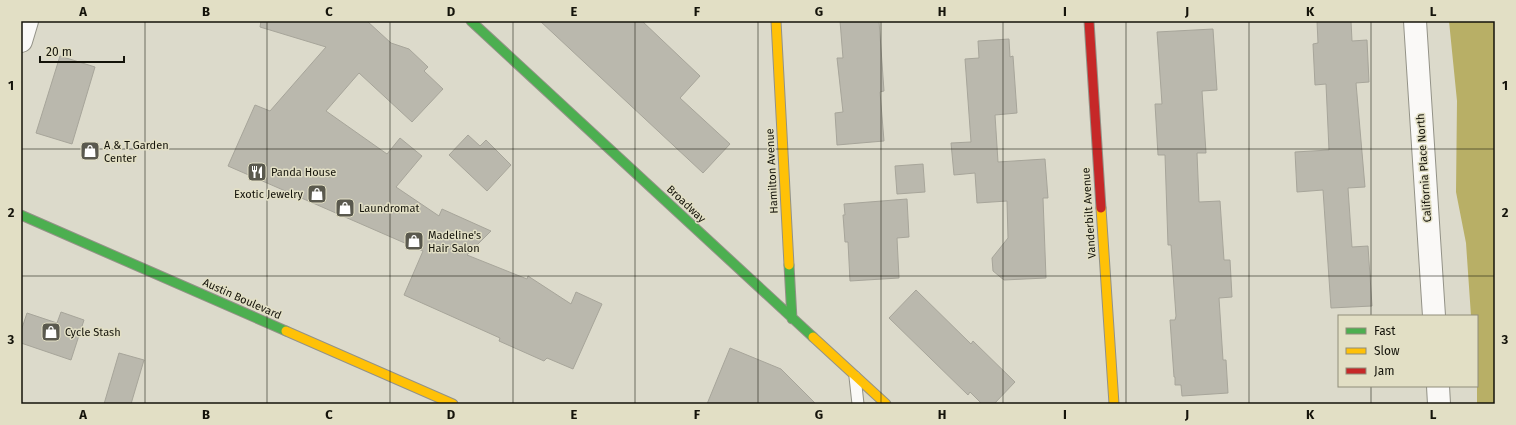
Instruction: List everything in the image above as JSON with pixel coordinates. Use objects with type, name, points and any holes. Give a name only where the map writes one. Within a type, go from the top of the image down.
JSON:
[{"type":"street","points":[[21,41],[27,21]]},
{"type":"street","name":"Broadway","points":[[471,21],[792,319],[886,404]]},
{"type":"street","name":"Hamilton Avenue","points":[[776,21],[792,319]]},
{"type":"street","name":"Vanderbilt Avenue","points":[[1089,21],[1114,404]]},
{"type":"street","name":"California Place North","points":[[1415,21],[1434,315]]},
{"type":"street","name":"Austin Boulevard","points":[[21,215],[453,404]]},
{"type":"street","points":[[1438,387],[1439,404]]},
{"type":"lane","points":[[854,375],[858,404]]},
{"type":"shaded area","points":[[1449,21],[1495,21],[1495,404],[1477,404],[1478,315],[1471,315],[1466,243],[1456,192],[1457,101]]},
{"type":"building","points":[[261,21],[367,21],[391,43],[409,49],[428,67],[424,71],[443,89],[412,122],[359,73],[326,111],[387,154],[400,138],[422,156],[396,187],[439,216],[442,209],[491,231],[467,255],[527,279],[528,276],[571,304],[576,292],[602,304],[573,369],[547,358],[544,361],[499,341],[500,338],[404,295],[423,251],[228,166],[255,105],[270,111],[326,47],[260,27]]},
{"type":"building","points":[[540,21],[642,21],[700,76],[680,98],[730,144],[703,173]]},
{"type":"building","points":[[840,21],[879,21],[884,91],[880,92],[884,141],[837,145],[835,113],[843,112],[837,58],[843,58]]},
{"type":"building","points":[[1317,21],[1351,21],[1352,41],[1367,40],[1369,82],[1356,83],[1365,187],[1348,188],[1352,247],[1368,246],[1372,306],[1331,308],[1323,190],[1297,192],[1295,152],[1329,150],[1326,84],[1315,85],[1313,44],[1318,43]]},
{"type":"building","points":[[1213,29],[1217,90],[1202,91],[1206,153],[1197,153],[1199,202],[1220,201],[1224,260],[1230,260],[1232,297],[1219,298],[1223,360],[1226,360],[1228,393],[1182,396],[1181,385],[1175,385],[1174,377],[1170,320],[1175,320],[1176,316],[1171,245],[1168,245],[1165,155],[1158,155],[1155,104],[1162,104],[1157,32]]},
{"type":"building","points":[[1009,39],[1010,57],[1013,56],[1017,113],[995,115],[998,162],[1045,159],[1048,198],[1043,198],[1046,278],[1004,280],[993,271],[992,258],[1008,238],[1007,201],[977,203],[975,173],[954,175],[951,143],[971,142],[965,59],[979,58],[978,41]]},
{"type":"building","points":[[60,56],[95,67],[72,144],[36,133]]},
{"type":"building","points":[[468,135],[480,146],[486,140],[511,165],[487,191],[449,155]]},
{"type":"building","points":[[923,164],[925,192],[897,194],[895,166]]},
{"type":"building","points":[[907,199],[909,237],[897,238],[899,278],[850,281],[848,242],[845,242],[843,215],[845,215],[844,204]]},
{"type":"building","points":[[916,290],[971,344],[973,341],[1015,382],[994,404],[982,404],[970,392],[968,395],[889,318]]},
{"type":"building","points":[[61,312],[84,320],[71,360],[21,343],[21,331],[27,313],[57,323]]},
{"type":"building","points":[[730,348],[781,369],[816,404],[707,404]]},
{"type":"building","points":[[119,353],[144,360],[131,404],[104,404]]},
{"type":"traffic: fast","points":[[471,21],[813,337]]},
{"type":"traffic: fast","points":[[21,215],[286,331]]},
{"type":"traffic: fast","points":[[789,265],[792,319]]},
{"type":"traffic: slow","points":[[776,21],[789,265]]},
{"type":"traffic: slow","points":[[1101,208],[1114,404]]},
{"type":"traffic: slow","points":[[286,331],[453,404]]},
{"type":"traffic: slow","points":[[813,337],[886,404]]},
{"type":"traffic: jam","points":[[1089,21],[1101,208]]},
{"type":"place","name":"A & T Garden Center","points":[[90,151]]},
{"type":"place","name":"Panda House","points":[[257,172]]},
{"type":"place","name":"Exotic Jewelry","points":[[317,194]]},
{"type":"place","name":"Laundromat","points":[[345,208]]},
{"type":"place","name":"Madeline's Hair Salon","points":[[414,241]]},
{"type":"place","name":"Cycle Stash","points":[[51,332]]}]
